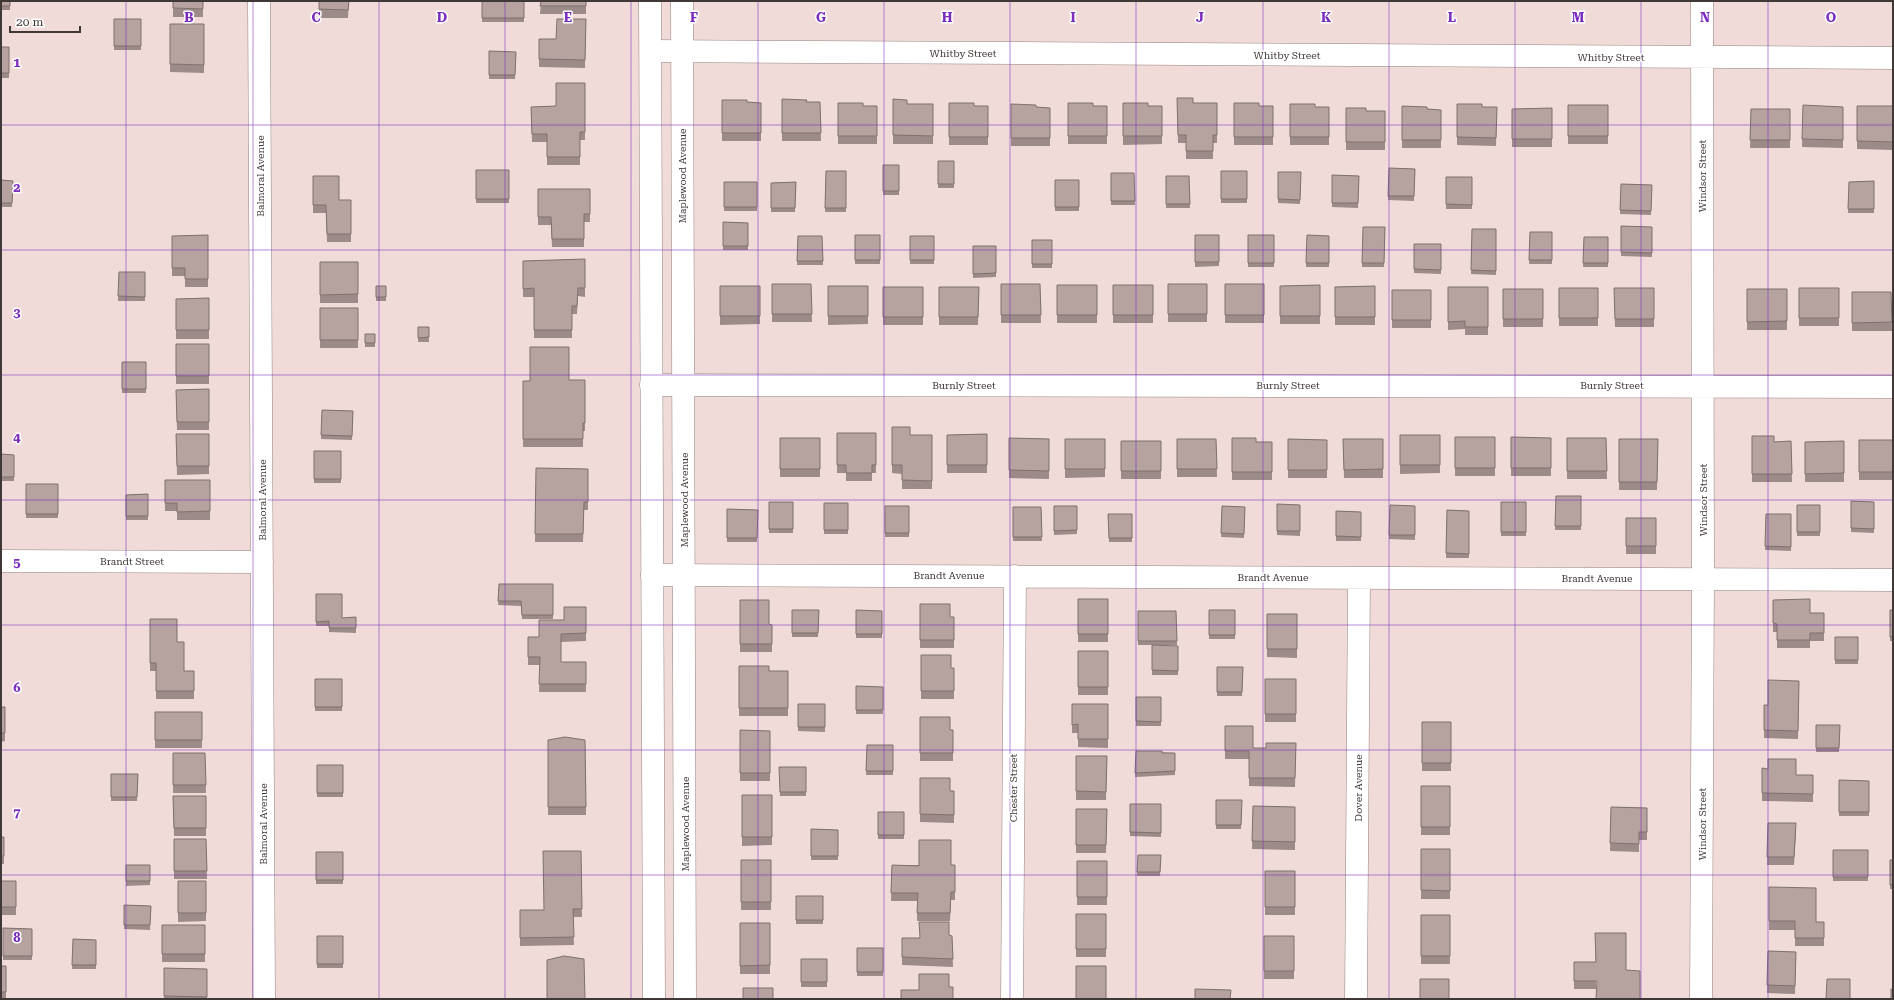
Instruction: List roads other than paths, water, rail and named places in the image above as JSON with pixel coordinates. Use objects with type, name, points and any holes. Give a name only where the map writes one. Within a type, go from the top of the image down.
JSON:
[{"type":"street","name":"Balmoral Avenue","points":[[259,1],[264,999]]},
{"type":"street","points":[[650,1],[654,999]]},
{"type":"street","name":"Maplewood Avenue","points":[[682,1],[685,999]]},
{"type":"street","name":"Windsor Street","points":[[1701,999],[1703,578],[1702,1]]},
{"type":"street","name":"Whitby Street","points":[[651,51],[1893,58]]},
{"type":"street","name":"Burnly Street","points":[[651,385],[1893,387]]},
{"type":"street","name":"Brandt Street","points":[[1,561],[262,562]]},
{"type":"street","name":"Brandt Avenue","points":[[652,575],[1703,578],[1893,580]]},
{"type":"street","name":"Chester Street","points":[[1012,999],[1014,576]]},
{"type":"street","name":"Dover Avenue","points":[[1356,999],[1359,578]]}]
